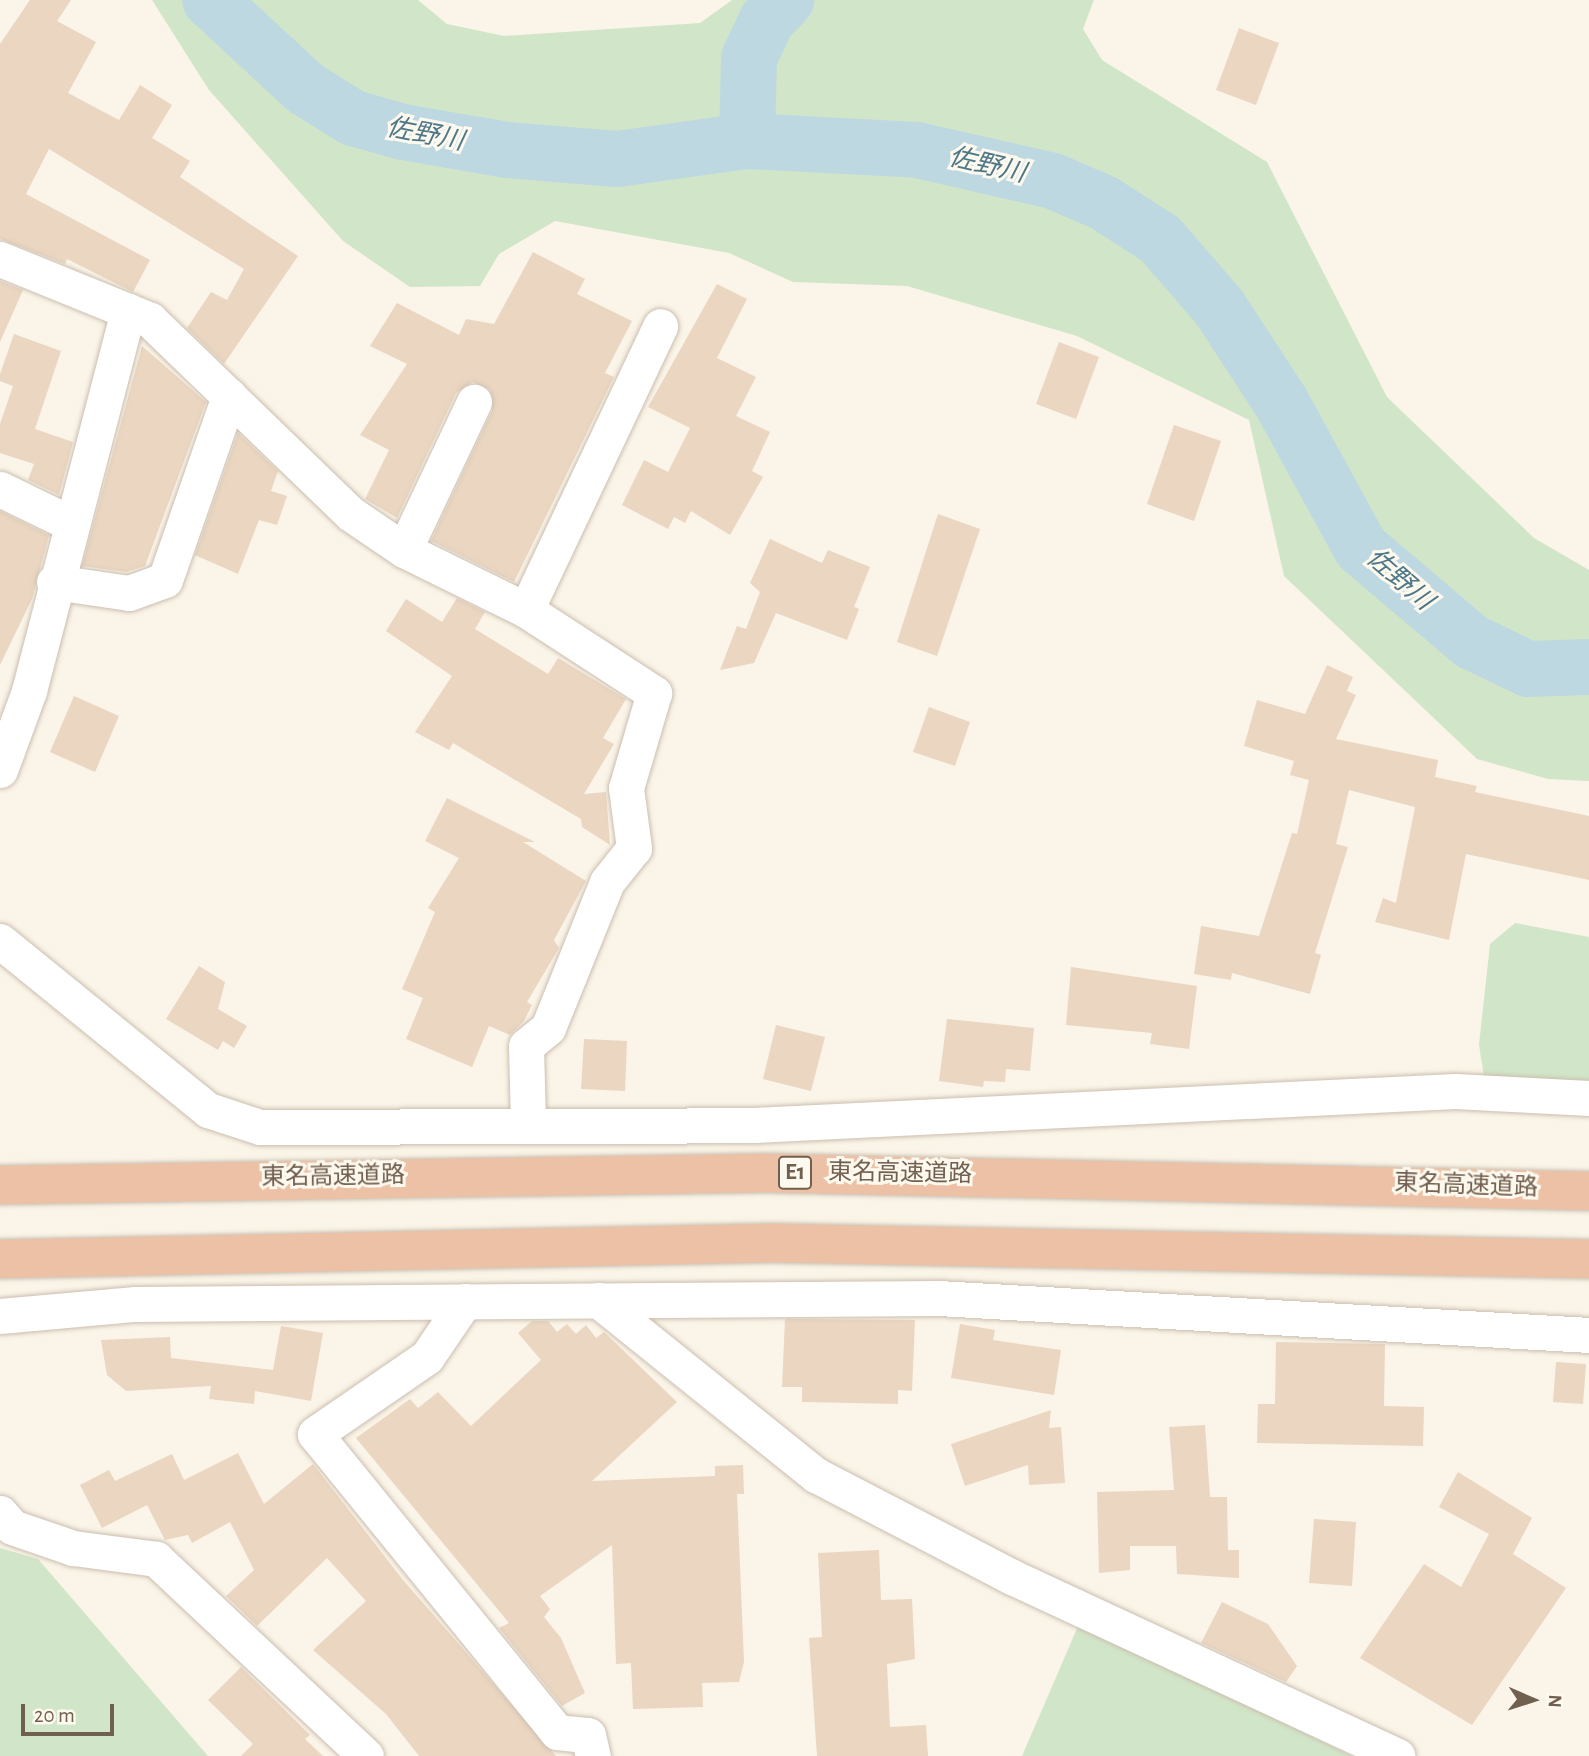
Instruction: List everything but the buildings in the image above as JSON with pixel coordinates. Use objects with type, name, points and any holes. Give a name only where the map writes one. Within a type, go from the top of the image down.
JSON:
[{"type":"highway","name":"東名高速道路","points":[[0,1185],[766,1173],[1589,1191]]},
{"type":"highway","points":[[0,1259],[772,1243],[1589,1259]]},
{"type":"street","points":[[0,259],[150,320],[351,514],[404,550],[526,610],[654,693],[626,788],[634,848],[607,882],[548,1028],[526,1046],[528,1122]]},
{"type":"street","points":[[0,770],[29,691],[54,582],[128,311]]},
{"type":"street","points":[[526,610],[660,326]]},
{"type":"street","points":[[54,582],[129,593],[165,580],[229,396]]},
{"type":"street","points":[[404,550],[474,402]]},
{"type":"street","points":[[0,489],[70,523]]},
{"type":"street","points":[[0,941],[208,1110],[260,1128],[528,1122],[754,1125],[1455,1091],[1589,1098]]},
{"type":"street","points":[[0,1316],[135,1304],[938,1298],[1589,1335]]},
{"type":"street","points":[[598,1300],[816,1475],[1012,1577],[1397,1756]]},
{"type":"street","points":[[465,1301],[427,1357],[315,1434],[557,1732],[589,1735],[593,1756]]},
{"type":"street","points":[[0,1513],[12,1527],[73,1548],[156,1559],[366,1756]]},
{"type":"green space","points":[[152,0],[418,0],[447,24],[504,36],[700,23],[732,0],[1094,0],[1083,29],[1102,60],[1267,162],[1387,397],[1534,538],[1589,570],[1589,781],[1548,779],[1477,759],[1284,576],[1249,420],[1077,336],[907,286],[793,282],[729,253],[555,221],[499,254],[480,286],[410,287],[343,241],[209,90]]},
{"type":"green space","points":[[1515,923],[1589,937],[1589,1092],[1485,1083],[1479,1045],[1490,944]]},
{"type":"green space","points":[[0,1548],[38,1559],[208,1756],[0,1756]]},
{"type":"green space","points":[[1079,1624],[1352,1756],[1022,1756]]},
{"type":"waterway","name":"佐野川","points":[[210,0],[305,88],[353,118],[403,132],[507,150],[617,159],[747,141],[917,150],[1053,181],[1104,203],[1160,239],[1219,307],[1281,402],[1361,548],[1472,642],[1528,669],[1589,667]]},
{"type":"waterway","points":[[747,141],[749,58],[767,20],[786,0]]}]
